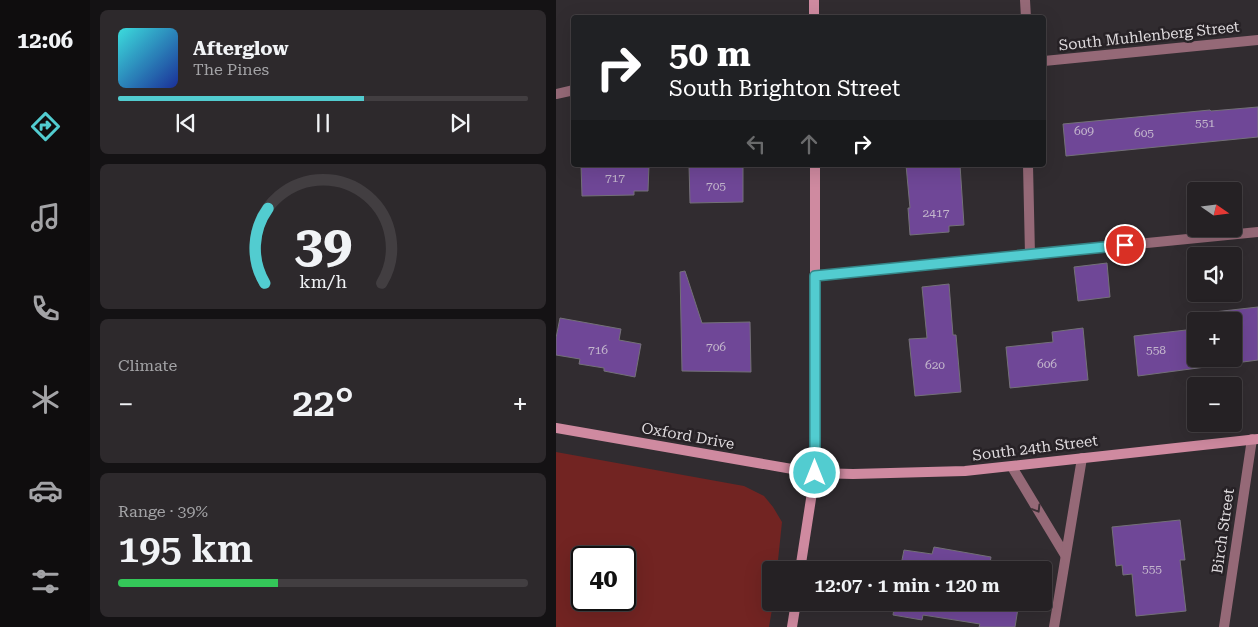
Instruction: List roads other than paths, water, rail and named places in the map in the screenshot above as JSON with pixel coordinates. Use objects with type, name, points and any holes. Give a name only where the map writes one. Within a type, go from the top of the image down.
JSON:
[{"type":"main road","points":[[814,0],[814,15]]},
{"type":"main road","points":[[801,561],[815,473],[815,167]]},
{"type":"main road","name":"Oxford Drive","points":[[556,428],[815,473]]},
{"type":"main road","name":"South 24th Street","points":[[815,473],[938,473],[1012,467],[1255,439]]},
{"type":"main road","points":[[792,627],[795,611]]},
{"type":"street","points":[[1025,0],[1026,15]]},
{"type":"street","name":"South Muhlenberg Street","points":[[1046,61],[1258,40]]},
{"type":"street","points":[[556,94],[571,91]]},
{"type":"street","points":[[1028,167],[1030,255]]},
{"type":"street","points":[[815,276],[1258,232]]},
{"type":"street","name":"Birch Street","points":[[1224,627],[1255,439]]},
{"type":"street","points":[[1054,627],[1082,458]]},
{"type":"street","points":[[1012,467],[1065,555]]}]
